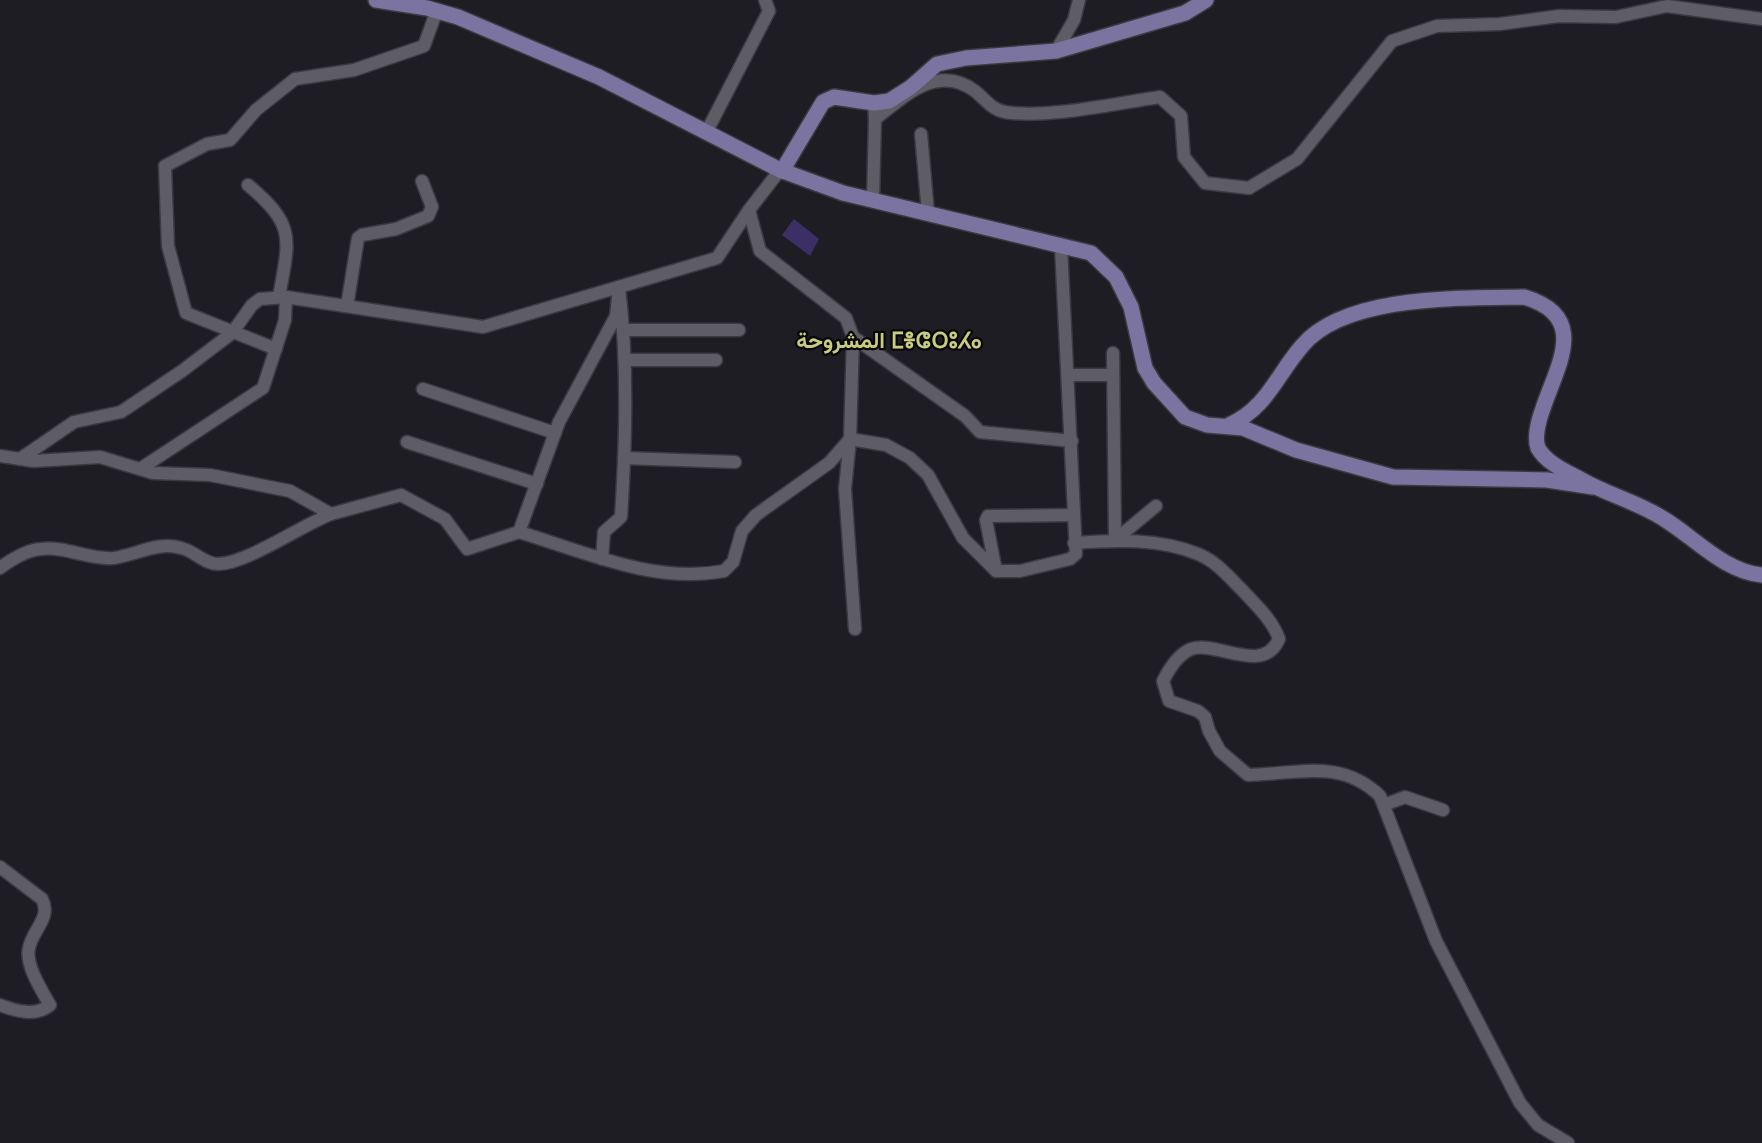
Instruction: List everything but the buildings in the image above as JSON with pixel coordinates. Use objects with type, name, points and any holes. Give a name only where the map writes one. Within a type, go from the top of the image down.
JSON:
[{"type":"main road","points":[[376,0],[437,10],[599,77],[781,171],[843,193],[1091,253],[1116,277],[1131,307],[1145,368],[1154,383],[1185,417],[1207,425],[1243,428],[1296,450],[1393,477],[1547,480],[1593,487],[1623,497],[1664,518],[1727,563],[1751,574],[1762,575]]},
{"type":"main road","points":[[781,171],[823,102],[834,97],[874,103],[889,101],[904,92],[937,64],[966,58],[1056,51],[1185,13],[1206,0]]},
{"type":"main road","points":[[1226,427],[1248,417],[1259,406],[1303,344],[1323,327],[1351,314],[1390,305],[1524,297],[1542,302],[1553,310],[1561,320],[1565,335],[1563,350],[1537,429],[1537,446],[1551,462],[1593,487]]},
{"type":"street","points":[[707,131],[769,11],[765,0]]},
{"type":"street","points":[[1056,51],[1074,21],[1079,0]]},
{"type":"street","points":[[875,119],[915,87],[941,79],[955,81],[996,110],[1004,112],[1045,113],[1160,97],[1181,116],[1185,158],[1205,183],[1249,188],[1297,159],[1392,41],[1437,26],[1500,24],[1558,16],[1616,17],[1667,6],[1762,19]]},
{"type":"street","points":[[276,349],[186,313],[168,246],[165,166],[207,144],[230,140],[256,110],[295,79],[354,70],[424,46],[437,10]]},
{"type":"street","points":[[873,199],[874,103]]},
{"type":"street","points":[[921,134],[928,213]]},
{"type":"street","points":[[20,459],[74,422],[121,412],[182,371],[232,333],[252,305],[260,299],[282,297],[483,327],[717,258],[749,210],[781,171]]},
{"type":"street","points":[[346,306],[358,238],[362,235],[396,229],[428,216],[432,207],[422,181]]},
{"type":"street","points":[[140,469],[263,388],[285,320],[282,297],[288,243],[285,226],[269,203],[248,186]]},
{"type":"street","points":[[749,210],[760,251],[846,318],[853,337],[850,439],[845,489],[855,629]]},
{"type":"street","points":[[850,439],[886,445],[910,458],[928,475],[963,538],[996,571],[1020,571],[1070,559],[1076,554],[1061,246]]},
{"type":"street","points":[[602,559],[604,532],[621,517],[626,360],[619,287]]},
{"type":"street","points":[[519,532],[555,433],[616,316],[619,287]]},
{"type":"street","points":[[624,330],[738,330]]},
{"type":"street","points":[[853,337],[964,416],[980,432],[1072,441]]},
{"type":"street","points":[[1113,353],[1114,540]]},
{"type":"street","points":[[626,360],[716,360]]},
{"type":"street","points":[[1068,375],[1112,375]]},
{"type":"street","points":[[423,389],[555,433]]},
{"type":"street","points":[[0,568],[25,553],[44,549],[114,558],[155,547],[180,547],[205,561],[219,564],[238,560],[331,514],[401,495],[445,519],[467,549],[519,532],[602,559],[658,573],[724,571],[733,562],[742,531],[756,515],[829,463],[850,439]]},
{"type":"street","points":[[407,442],[537,484]]},
{"type":"street","points":[[0,456],[34,461],[100,457],[153,473],[210,475],[290,491],[331,514]]},
{"type":"street","points":[[624,458],[735,462]]},
{"type":"street","points":[[1114,540],[1156,506]]},
{"type":"street","points":[[996,571],[986,520],[988,516],[1073,514]]},
{"type":"street","points":[[1074,543],[1114,540],[1162,544],[1198,554],[1218,567],[1253,601],[1275,628],[1279,639],[1269,652],[1244,657],[1202,648],[1192,649],[1182,656],[1163,681],[1169,701],[1198,711],[1205,717],[1220,751],[1232,765],[1248,775],[1344,772],[1369,785],[1380,796],[1436,941],[1520,1104],[1538,1125],[1568,1143]]},
{"type":"street","points":[[1384,805],[1405,797],[1443,810]]},
{"type":"street","points":[[0,867],[42,899],[46,907],[43,919],[28,948],[33,970],[50,1005],[44,1011],[31,1012],[0,1005]]},
{"type":"shaded area","points":[[794,219],[819,239],[810,256],[782,235]]},
{"type":"district","name":"المشروحة ⵎⴻⵛⵔⵓⵃⴰ","points":[[889,339]]}]
